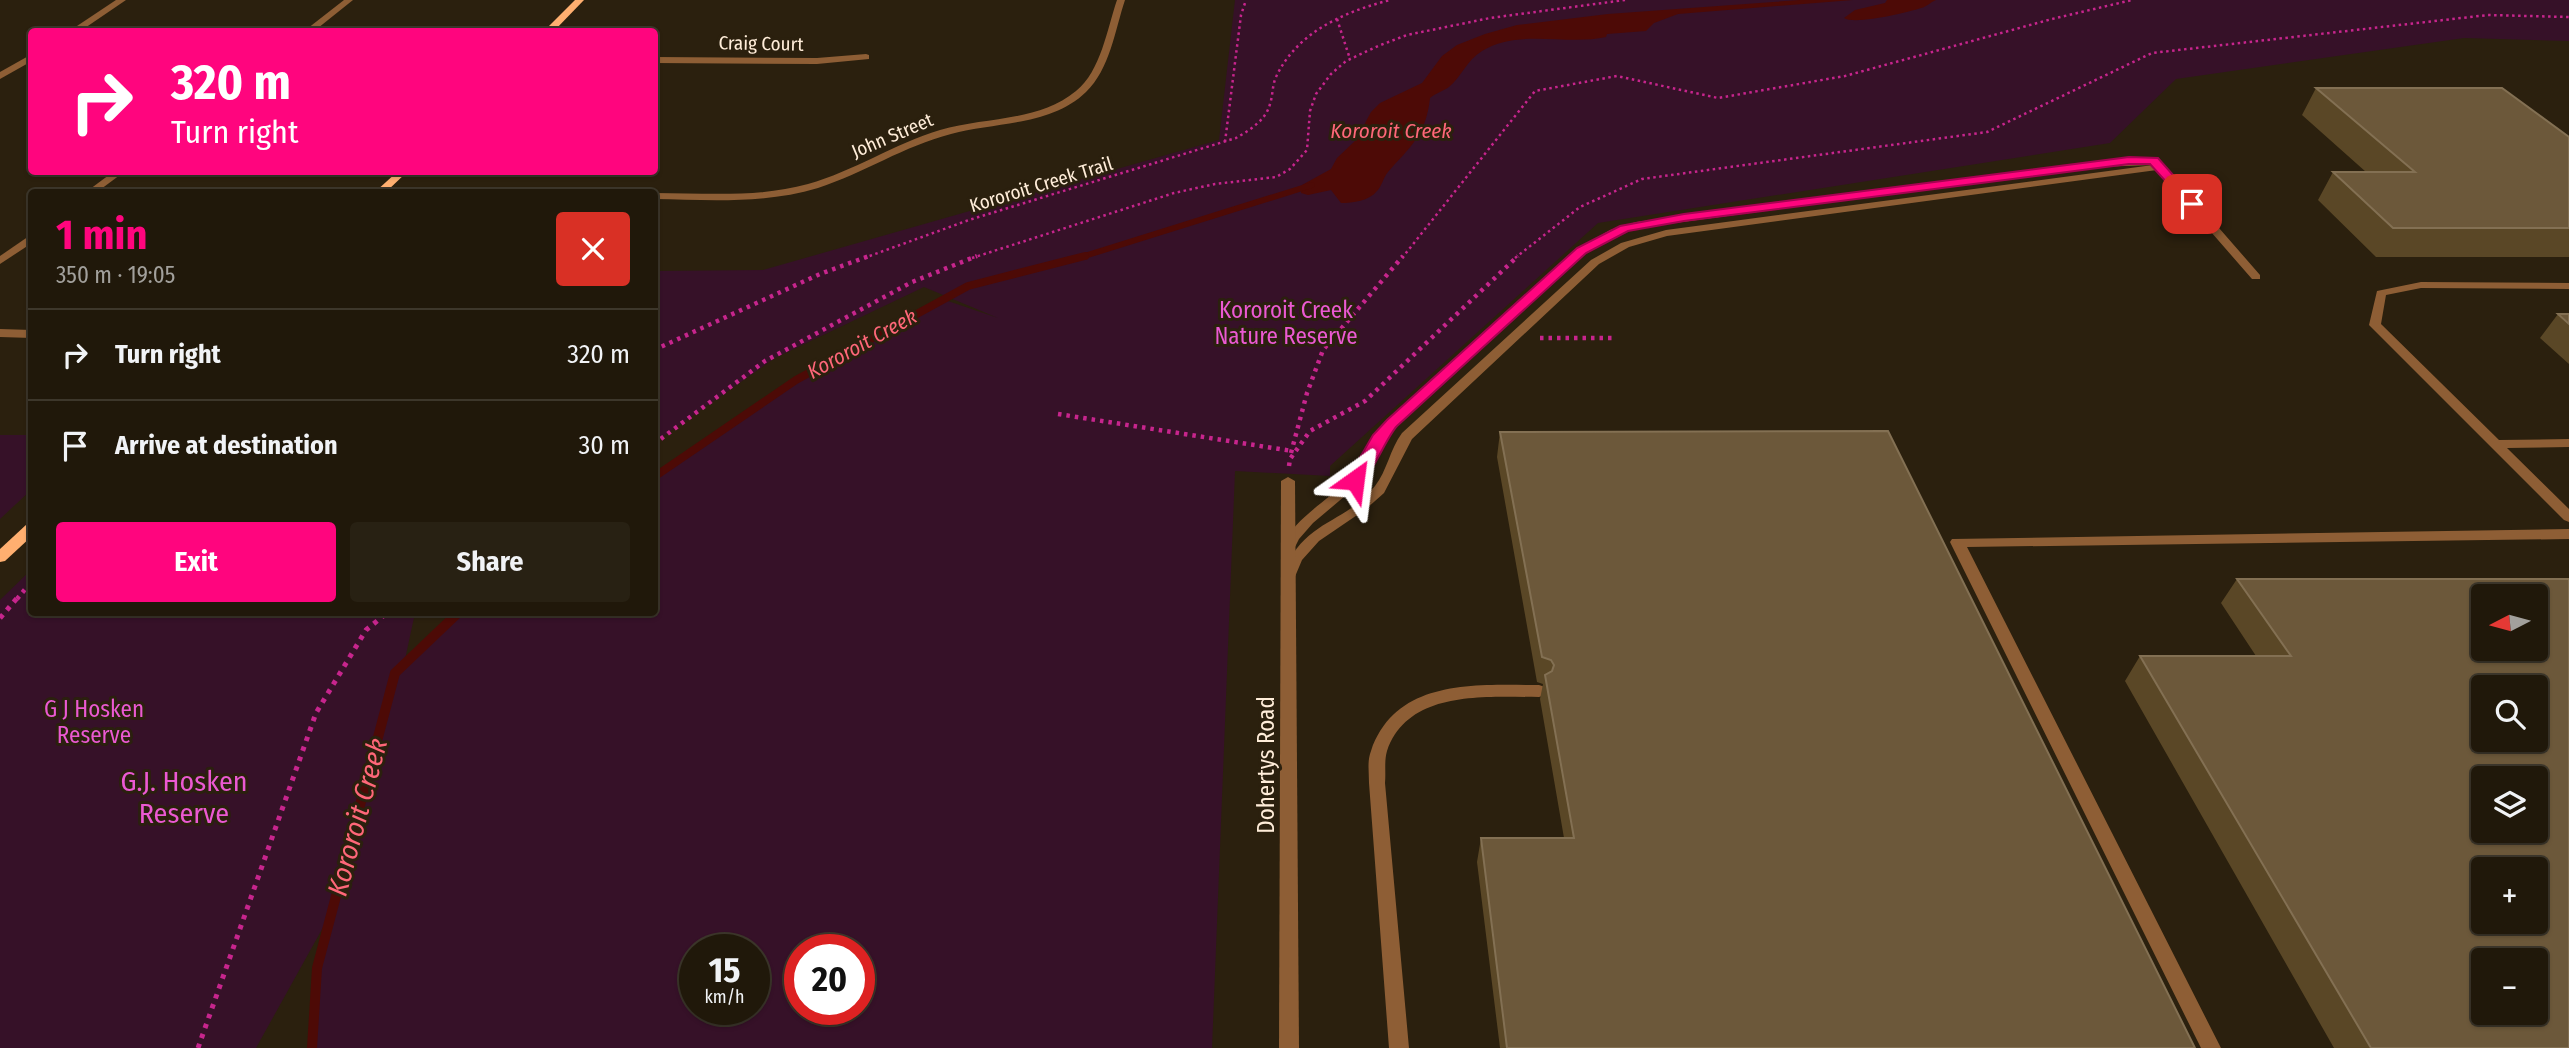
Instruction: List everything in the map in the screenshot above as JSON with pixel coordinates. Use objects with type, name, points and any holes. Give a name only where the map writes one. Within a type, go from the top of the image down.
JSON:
[{"type":"main road","points":[[551,28],[580,0]]},
{"type":"main road","points":[[384,189],[399,175]]},
{"type":"main road","points":[[0,557],[28,531]]},
{"type":"street","points":[[78,28],[122,0]]},
{"type":"street","points":[[312,28],[349,0]]},
{"type":"street","name":"John Street","points":[[658,196],[734,197],[787,193],[832,180],[917,141],[947,131],[1015,120],[1055,108],[1084,90],[1093,76],[1121,0]]},
{"type":"street","name":"Craig Court","points":[[658,60],[817,61],[866,57]]},
{"type":"street","points":[[0,76],[28,59]]},
{"type":"street","points":[[1288,549],[1299,527],[1333,502],[1355,480],[1385,429],[1591,244],[1614,232],[1636,225],[2129,160],[2157,164],[2256,277]]},
{"type":"street","points":[[1288,580],[1304,544],[1360,507],[1378,491],[1387,478],[1399,446],[1408,436],[1595,262],[1609,253],[1666,233],[2157,164]]},
{"type":"street","points":[[95,189],[116,175]]},
{"type":"street","points":[[1885,192],[1896,202]]},
{"type":"street","points":[[1751,209],[1761,220]]},
{"type":"street","points":[[0,261],[28,240]]},
{"type":"street","points":[[1591,244],[1609,253]]},
{"type":"street","points":[[2569,286],[2421,285],[2381,293],[2375,325],[2569,517]]},
{"type":"street","points":[[0,333],[28,334]]},
{"type":"street","points":[[2495,444],[2569,443]]},
{"type":"street","name":"Dohertys Road","points":[[1288,481],[1289,1048]]},
{"type":"street","points":[[2211,1048],[1957,542],[2569,534]]},
{"type":"street","points":[[1399,1048],[1377,783],[1377,763],[1383,740],[1395,721],[1404,713],[1439,696],[1473,692],[1539,691]]},
{"type":"path","points":[[1225,142],[1241,15],[1246,0]]},
{"type":"path","name":"Kororoit Creek Trail","points":[[658,348],[832,269],[969,220],[1244,134],[1263,118],[1270,107],[1275,77],[1293,50],[1318,28],[1390,0]]},
{"type":"path","points":[[658,441],[765,361],[912,282],[969,259],[1174,193],[1215,184],[1276,177],[1290,169],[1307,150],[1310,111],[1316,93],[1331,74],[1350,59],[1398,38],[1432,29],[1490,18],[1625,0]]},
{"type":"path","points":[[1288,481],[1290,459],[1307,393],[1323,350],[1429,226],[1535,91],[1617,76],[1717,98],[1845,76],[2052,19],[2132,0]]},
{"type":"path","points":[[1290,459],[1310,431],[1365,401],[1513,260],[1580,207],[1642,179],[1987,132],[2152,52],[2488,15],[2569,17]]},
{"type":"path","points":[[1337,19],[1350,59]]},
{"type":"path","points":[[1536,338],[1615,338]]},
{"type":"path","points":[[1058,414],[1292,452]]},
{"type":"path","points":[[0,618],[28,586]]},
{"type":"path","points":[[198,1048],[316,713],[366,631],[383,616]]},
{"type":"green space","points":[[1235,0],[2569,0],[2569,41],[2464,38],[2176,79],[2110,143],[1598,223],[1330,466],[1330,476],[1235,471],[1212,1048],[312,1048],[317,968],[331,913],[256,1048],[0,1048],[0,600],[28,573],[28,616],[414,616],[404,664],[456,616],[658,616],[658,475],[796,380],[942,299],[998,318],[924,287],[775,358],[658,440],[658,271],[763,270],[1219,140]]},
{"type":"green space","points":[[0,435],[28,435],[28,493],[0,519]]},
{"type":"water","name":"Kororoit Creek","points":[[1800,0],[1853,0],[1678,14],[1654,23],[1646,31],[1607,34],[1606,37],[1591,39],[1527,39],[1496,44],[1477,55],[1449,87],[1430,98],[1421,131],[1374,194],[1361,201],[1341,203],[1331,190],[1308,195],[1301,193],[1302,185],[1331,169],[1337,158],[1356,140],[1371,112],[1380,103],[1422,83],[1442,56],[1457,45],[1485,34],[1517,25],[1608,14]]},
{"type":"water","points":[[1887,0],[1936,0],[1923,7],[1893,15],[1859,20],[1844,18],[1855,10],[1885,3]]},
{"type":"building","points":[[2316,88],[2502,88],[2569,137],[2569,228],[2393,228],[2333,172],[2415,172]]},
{"type":"building","points":[[2558,314],[2569,314],[2569,324]]},
{"type":"building","points":[[1888,431],[2195,1048],[1507,1048],[1481,838],[1574,838],[1545,675],[1552,671],[1554,665],[1551,660],[1542,657],[1500,432]]},
{"type":"building","points":[[2237,579],[2569,579],[2569,1048],[2371,1048],[2140,656],[2291,656]]},
{"type":"waterway","name":"Kororoit Creek","points":[[1082,257],[1312,185]]},
{"type":"waterway","name":"Kororoit Creek","points":[[658,474],[796,380],[968,286],[1082,257]]},
{"type":"waterway","name":"Kororoit Creek","points":[[312,1048],[317,968],[395,673],[455,616]]},
{"type":"route","points":[[1355,480],[1365,467],[1380,435],[1392,423],[1582,251],[1624,228],[1684,217],[2129,160],[2154,160],[2192,204]]},
{"type":"park label","name":"Kororoit Creek Nature Reserve","points":[[1286,323]]},
{"type":"park label","name":"G J Hosken Reserve","points":[[94,722]]},
{"type":"park label","name":"G.J. Hosken Reserve","points":[[184,797]]}]
